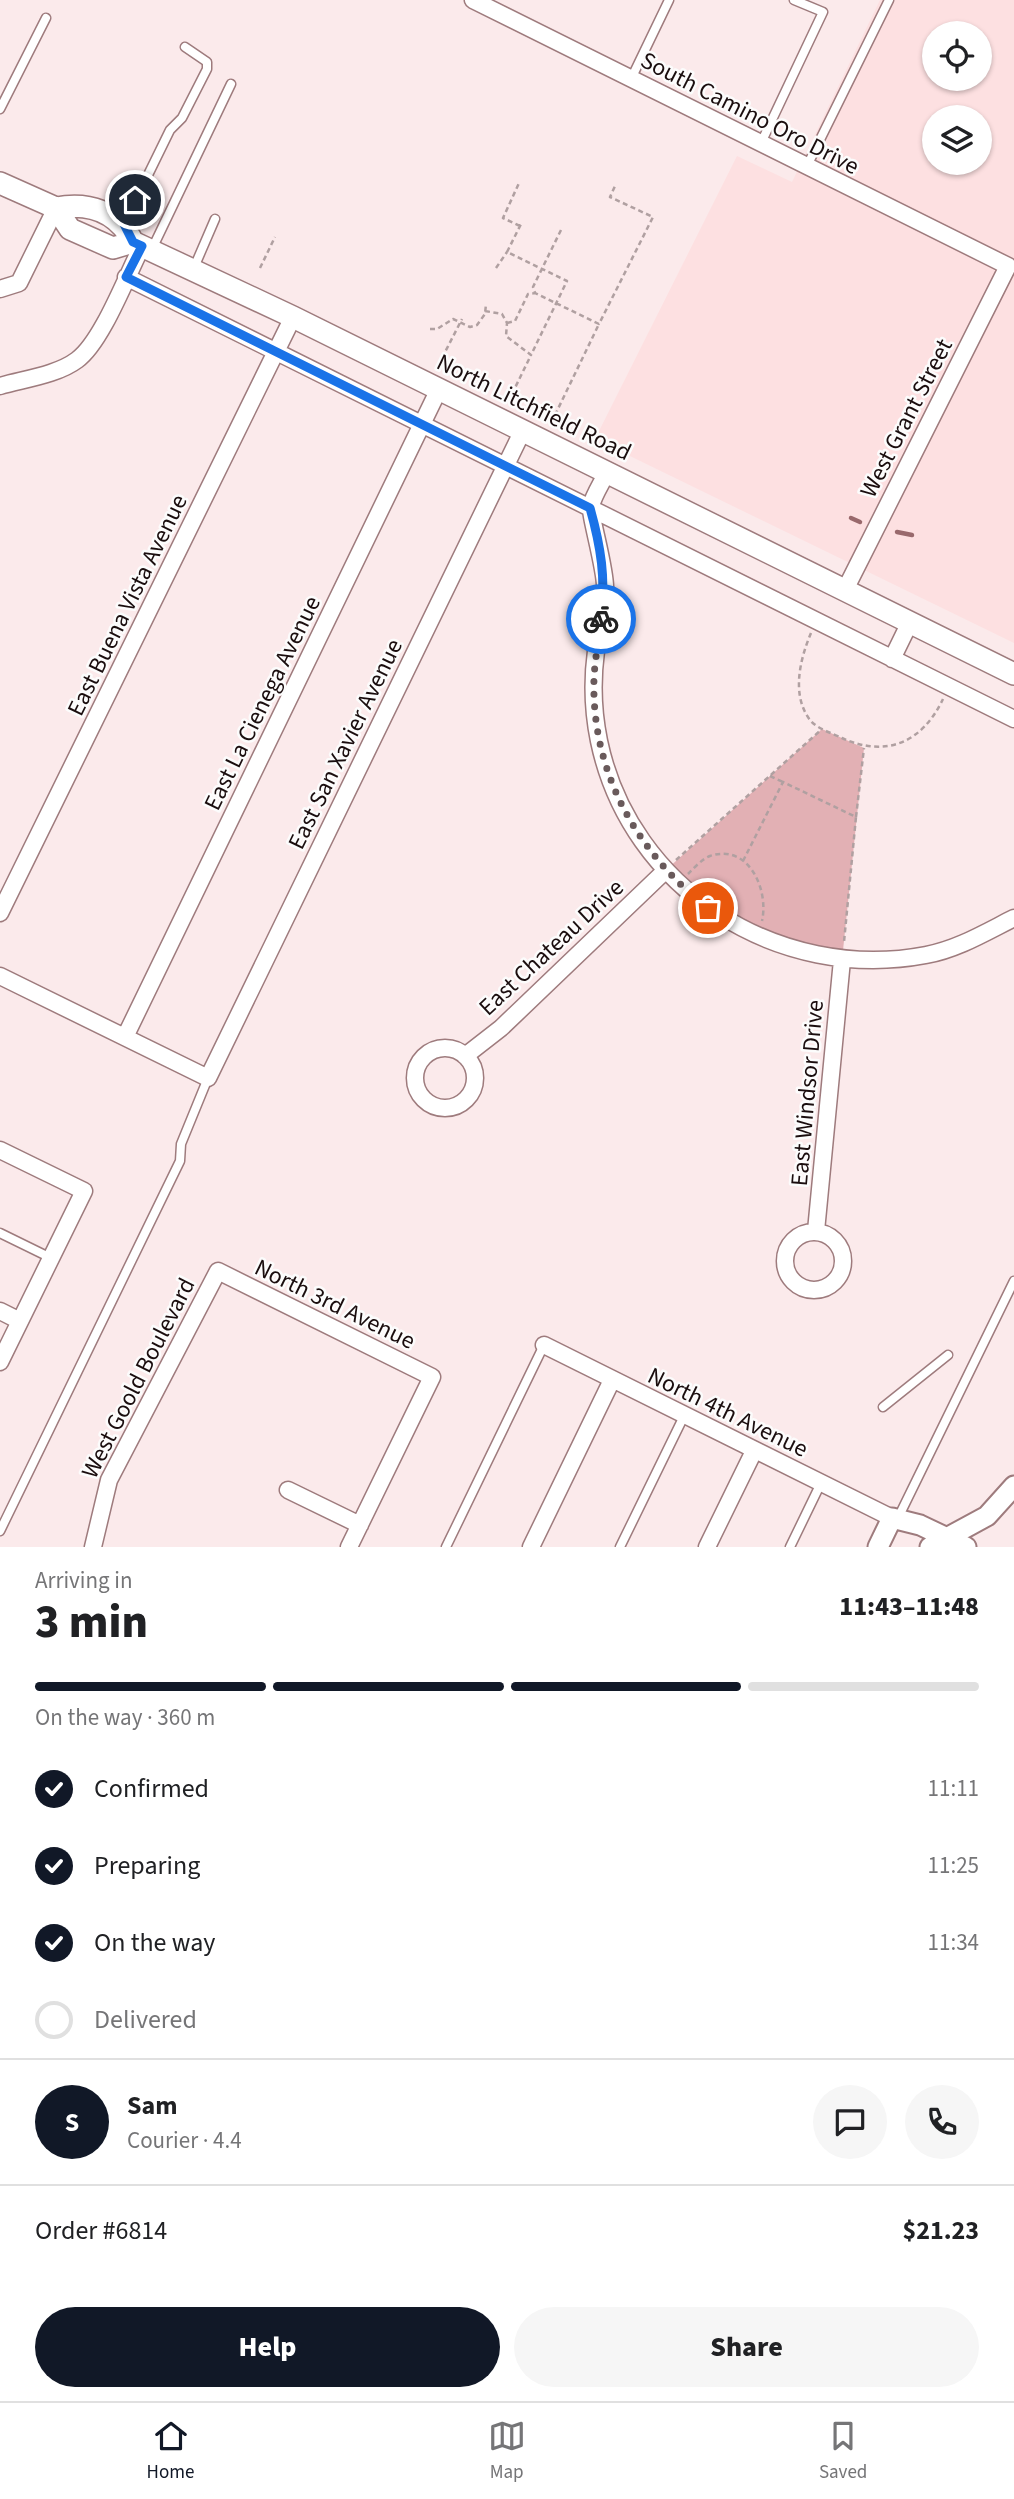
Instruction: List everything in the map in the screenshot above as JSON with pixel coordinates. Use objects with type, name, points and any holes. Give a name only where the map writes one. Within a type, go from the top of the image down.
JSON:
[{"type":"main road","name":"North Litchfield Road","points":[[0,183],[56,208],[82,204],[137,240],[193,270],[523,430],[1014,674]]},
{"type":"street","name":"South Camino Oro Drive","points":[[473,0],[807,166],[1012,263]]},
{"type":"street","points":[[0,289],[19,283],[56,208]]},
{"type":"street","points":[[0,386],[61,368],[78,359],[94,341],[126,277],[137,240]]},
{"type":"street","name":"West Grant Street","points":[[845,590],[1012,263]]},
{"type":"street","points":[[126,277],[1014,719]]},
{"type":"street","name":"East Buena Vista Avenue","points":[[0,913],[293,317]]},
{"type":"street","name":"East La Cienega Avenue","points":[[125,1037],[439,389]]},
{"type":"street","name":"East San Xavier Avenue","points":[[208,1077],[523,430]]},
{"type":"street","points":[[607,472],[590,508],[600,544],[605,589],[594,679],[598,741],[612,789],[625,814],[666,870],[708,908],[757,937],[787,948],[842,960],[899,959],[929,954],[957,945],[1014,918]]},
{"type":"street","points":[[892,659],[910,622]]},
{"type":"street","name":"East Chateau Drive","points":[[465,1056],[501,1028],[666,870]]},
{"type":"street","name":"East Windsor Drive","points":[[816,1231],[842,960]]},
{"type":"street","points":[[0,976],[208,1077]]},
{"type":"street","points":[[0,1150],[84,1191],[0,1362]]},
{"type":"street","name":"North 3rd Avenue","points":[[218,1271],[432,1377],[360,1525]]},
{"type":"street","name":"West Goold Boulevard","points":[[93,1547],[109,1480],[218,1271]]},
{"type":"street","points":[[0,1311],[20,1321]]},
{"type":"street","name":"North 4th Avenue","points":[[544,1345],[895,1519]]},
{"type":"street","points":[[531,1547],[612,1380]]},
{"type":"street","points":[[707,1547],[754,1451]]},
{"type":"street","points":[[939,1542],[987,1516],[1014,1486]]},
{"type":"street","points":[[288,1490],[360,1525],[349,1547]]},
{"type":"street","points":[[878,1547],[895,1519],[919,1525],[939,1542],[966,1547]]},
{"type":"lane","points":[[631,79],[669,0]]},
{"type":"lane","points":[[761,143],[823,12],[794,0]]},
{"type":"lane","points":[[807,166],[889,0]]},
{"type":"lane","points":[[0,109],[46,18]]},
{"type":"lane","points":[[137,240],[170,130],[182,118],[207,69],[207,62],[199,54],[185,47]]},
{"type":"lane","points":[[137,240],[231,84]]},
{"type":"lane","points":[[193,270],[215,219]]},
{"type":"lane","points":[[0,1531],[180,1161],[181,1144],[208,1077]]},
{"type":"lane","points":[[0,1233],[51,1258]]},
{"type":"lane","points":[[895,1519],[1014,1282]]},
{"type":"lane","points":[[446,1547],[544,1345]]},
{"type":"lane","points":[[883,1408],[948,1355]]},
{"type":"lane","points":[[620,1547],[684,1416]]},
{"type":"lane","points":[[790,1547],[821,1483]]},
{"type":"path","points":[[496,268],[521,225],[503,218],[519,183],[522,184]]},
{"type":"path","points":[[555,415],[653,217],[610,197],[615,186]]},
{"type":"path","points":[[535,293],[533,287],[561,230]]},
{"type":"path","points":[[260,268],[275,237]]},
{"type":"path","points":[[507,252],[567,281],[512,394]]},
{"type":"path","points":[[507,323],[515,321],[528,294],[535,293],[599,324]]},
{"type":"path","points":[[430,329],[437,329],[453,319],[470,327],[477,326],[486,304]]},
{"type":"path","points":[[485,311],[502,314],[507,323],[506,336],[531,355]]},
{"type":"path","points":[[442,358],[461,321]]},
{"type":"path","points":[[817,622],[802,653],[799,686],[802,705],[811,722],[822,729],[864,748],[889,747],[917,734],[935,716],[949,687]]},
{"type":"path","points":[[666,870],[822,729]]},
{"type":"path","points":[[842,960],[864,748]]},
{"type":"path","points":[[770,776],[856,817]]},
{"type":"path","points":[[743,862],[783,782]]},
{"type":"path","points":[[678,882],[708,856],[728,855],[743,862],[755,872],[763,887],[763,916],[757,937]]},
{"type":"shaded area","points":[[880,0],[1014,0],[1014,643],[595,439],[737,156],[792,182]]},
{"type":"shaded area","points":[[822,729],[864,748],[842,960],[757,938],[666,870]]},
{"type":"waterway","points":[[851,518],[860,522]]},
{"type":"waterway","points":[[897,532],[912,535]]},
{"type":"way so far","points":[[601,619],[594,679],[595,712],[598,741],[612,789],[654,857],[686,891],[708,908]]},
{"type":"route","points":[[135,200],[124,224],[133,242],[142,246],[126,277],[590,508],[604,562],[605,589],[601,619]]}]
